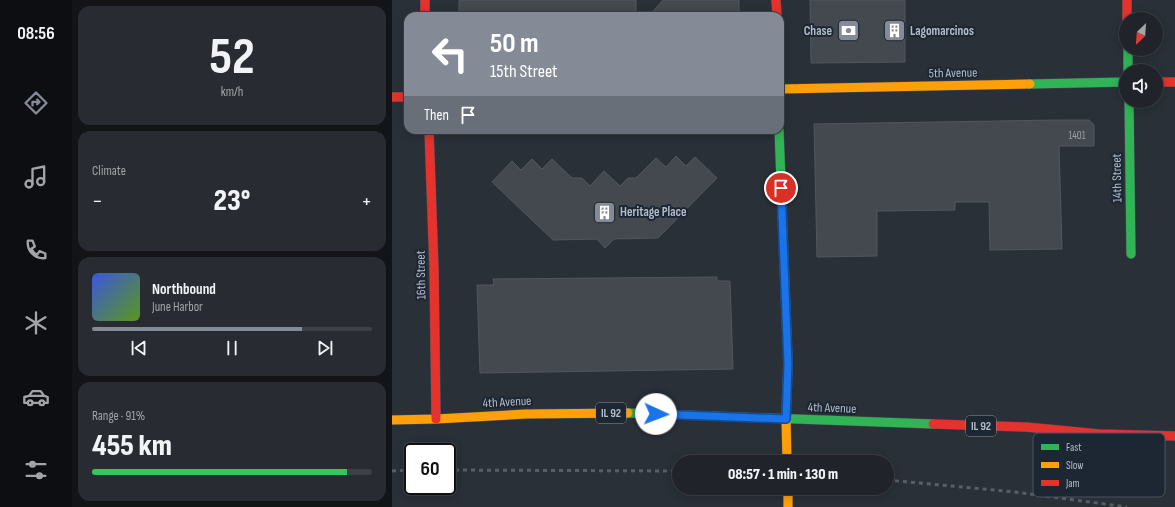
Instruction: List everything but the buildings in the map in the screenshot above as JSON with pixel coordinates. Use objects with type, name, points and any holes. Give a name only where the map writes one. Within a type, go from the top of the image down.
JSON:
[{"type":"street","points":[[425,0],[426,12]]},
{"type":"street","points":[[776,0],[777,12]]},
{"type":"street","points":[[1127,0],[1127,12]]},
{"type":"street","name":"5th Avenue","points":[[784,89],[1119,82]]},
{"type":"street","points":[[1163,82],[1175,82]]},
{"type":"street","points":[[392,97],[404,97]]},
{"type":"street","name":"14th Street","points":[[1129,108],[1131,254]]},
{"type":"street","name":"16th Street","points":[[429,134],[434,268],[436,419]]},
{"type":"street","points":[[779,134],[788,364],[786,419],[787,455]]},
{"type":"street","name":"4th Avenue","points":[[392,420],[526,414],[633,413],[1026,427],[1089,433]]},
{"type":"street","name":"4th Avenue","points":[[1165,436],[1175,436]]},
{"type":"street","points":[[788,495],[788,507]]},
{"type":"railway","points":[[392,471],[404,470]]},
{"type":"railway","points":[[456,470],[672,471]]},
{"type":"railway","points":[[894,481],[1033,494]]},
{"type":"railway","points":[[1052,497],[1127,507]]},
{"type":"traffic: fast","points":[[1128,56],[1128,64]]},
{"type":"traffic: fast","points":[[1030,84],[1119,82]]},
{"type":"traffic: fast","points":[[1129,108],[1131,254]]},
{"type":"traffic: fast","points":[[779,134],[788,362]]},
{"type":"traffic: fast","points":[[628,413],[933,424]]},
{"type":"traffic: slow","points":[[784,89],[1030,84]]},
{"type":"traffic: slow","points":[[787,455],[786,419],[788,362]]},
{"type":"traffic: slow","points":[[392,420],[526,414],[628,413]]},
{"type":"traffic: slow","points":[[788,495],[788,507]]},
{"type":"traffic: jam","points":[[425,0],[425,12]]},
{"type":"traffic: jam","points":[[776,0],[777,12]]},
{"type":"traffic: jam","points":[[1127,0],[1127,12]]},
{"type":"traffic: jam","points":[[1163,82],[1175,82]]},
{"type":"traffic: jam","points":[[392,97],[404,97]]},
{"type":"traffic: jam","points":[[429,134],[434,268],[436,419]]},
{"type":"traffic: jam","points":[[933,424],[1026,427],[1089,433]]},
{"type":"traffic: jam","points":[[1165,436],[1175,436]]},
{"type":"place","name":"Chase","points":[[848,31]]},
{"type":"place","name":"Lagomarcinos","points":[[895,31]]},
{"type":"place","name":"Heritage Place","points":[[604,212]]},
{"type":"route","points":[[656,414],[786,419],[788,364],[781,188]]}]
